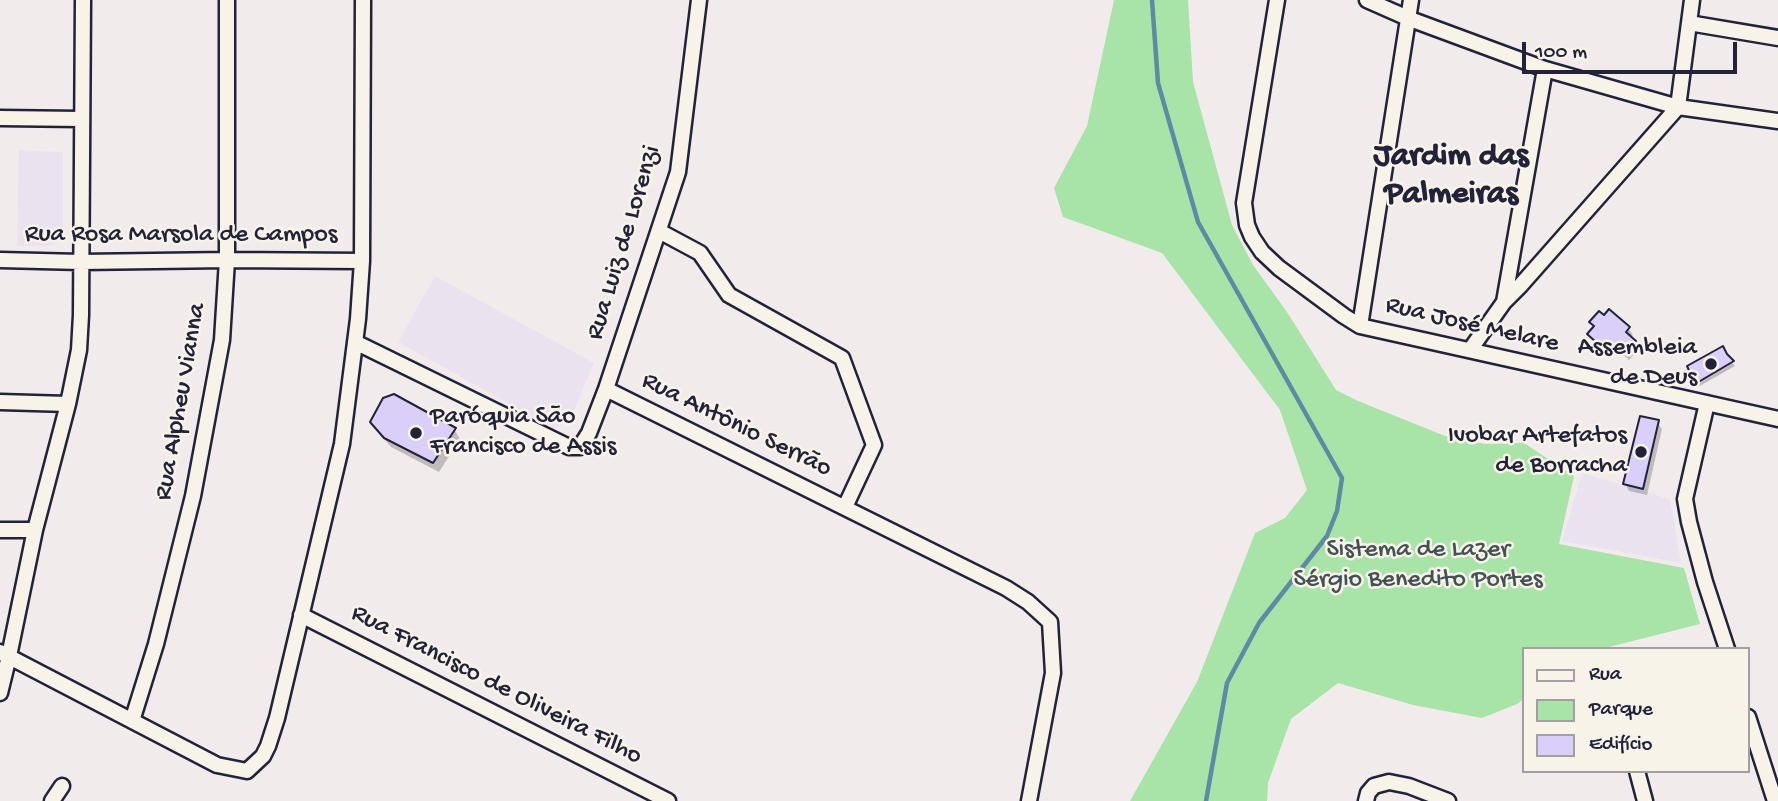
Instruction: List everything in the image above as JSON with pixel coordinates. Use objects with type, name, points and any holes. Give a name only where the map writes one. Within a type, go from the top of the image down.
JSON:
[{"type":"street","points":[[0,692],[5,654],[79,350],[83,0]]},
{"type":"street","name":"Rua Alpheu Vianna","points":[[132,721],[156,644],[198,469],[222,340],[227,260],[228,0]]},
{"type":"street","points":[[5,654],[217,765],[247,771],[263,756],[276,718],[342,444],[362,261],[363,0]]},
{"type":"street","name":"Rua Luiz de Lorenzi","points":[[355,342],[561,444],[580,447],[589,433],[606,388],[678,172],[699,0]]},
{"type":"street","points":[[1277,0],[1244,203],[1247,225],[1268,259],[1360,326],[1411,0]]},
{"type":"street","points":[[1367,0],[1410,19],[1545,69],[1678,107],[1778,121]]},
{"type":"street","points":[[1469,351],[1504,302],[1678,107],[1692,0]]},
{"type":"street","points":[[1689,23],[1778,37]]},
{"type":"street","points":[[1504,302],[1545,69]]},
{"type":"street","points":[[0,118],[81,119]]},
{"type":"street","points":[[659,231],[699,253],[729,295],[842,358],[874,445],[845,507]]},
{"type":"street","name":"Rua Rosa Marsola de Campos","points":[[0,260],[362,261]]},
{"type":"street","name":"Rua José Melare","points":[[1360,326],[1778,419]]},
{"type":"street","name":"Rua Antônio Serrão","points":[[606,388],[1006,587],[1050,622],[1053,673],[1029,801]]},
{"type":"street","points":[[0,402],[68,404]]},
{"type":"street","points":[[1707,403],[1685,499],[1705,582],[1726,647]]},
{"type":"street","points":[[0,530],[34,530]]},
{"type":"street","name":"Rua Francisco de Oliveira Filho","points":[[301,615],[668,801]]},
{"type":"street","points":[[1750,722],[1774,783],[1775,801]]},
{"type":"street","points":[[1638,773],[1645,801]]},
{"type":"street","points":[[1366,801],[1374,786],[1389,782],[1409,786],[1448,801]]},
{"type":"street","points":[[52,801],[62,786]]},
{"type":"shaded area","points":[[19,150],[63,152],[63,228],[59,241],[50,246],[17,246]]},
{"type":"shaded area","points":[[435,276],[594,363],[568,422],[553,428],[398,342]]},
{"type":"shaded area","points":[[1582,473],[1670,499],[1681,563],[1562,541]]},
{"type":"green space","name":"Sistema de Lazer Sérgio Benedito Portes","points":[[1114,0],[1188,0],[1193,82],[1232,225],[1253,265],[1287,312],[1336,390],[1445,436],[1485,444],[1524,443],[1574,476],[1559,544],[1684,568],[1700,624],[1609,647],[1522,647],[1522,700],[1482,718],[1413,705],[1338,683],[1291,719],[1268,783],[1267,801],[1130,801],[1197,682],[1255,533],[1285,518],[1307,490],[1280,410],[1162,253],[1063,217],[1054,188],[1087,126]]},
{"type":"building","points":[[1609,309],[1630,327],[1626,332],[1636,341],[1624,354],[1612,343],[1606,351],[1587,334],[1594,326],[1589,322],[1599,311],[1604,315]]},
{"type":"building","name":"Assembleia de Deus","points":[[1723,346],[1734,361],[1695,384],[1687,366]]},
{"type":"building","name":"Paróquia São Francisco de Assis","points":[[394,394],[456,428],[433,463],[384,438],[370,422],[383,398]]},
{"type":"building","name":"Ivobar Artefatos de Borracha","points":[[1640,416],[1659,420],[1643,489],[1623,484]]},
{"type":"waterway","points":[[1152,0],[1158,83],[1198,222],[1342,478],[1337,511],[1327,536],[1259,623],[1227,683],[1206,801]]},
{"type":"place","name":"Assembleia de Deus","points":[[1711,364]]},
{"type":"place","name":"Paróquia São Francisco de Assis","points":[[416,433]]},
{"type":"place","name":"Ivobar Artefatos de Borracha","points":[[1641,452]]},
{"type":"district","name":"Jardim das Palmeiras","points":[[1451,177]]}]
